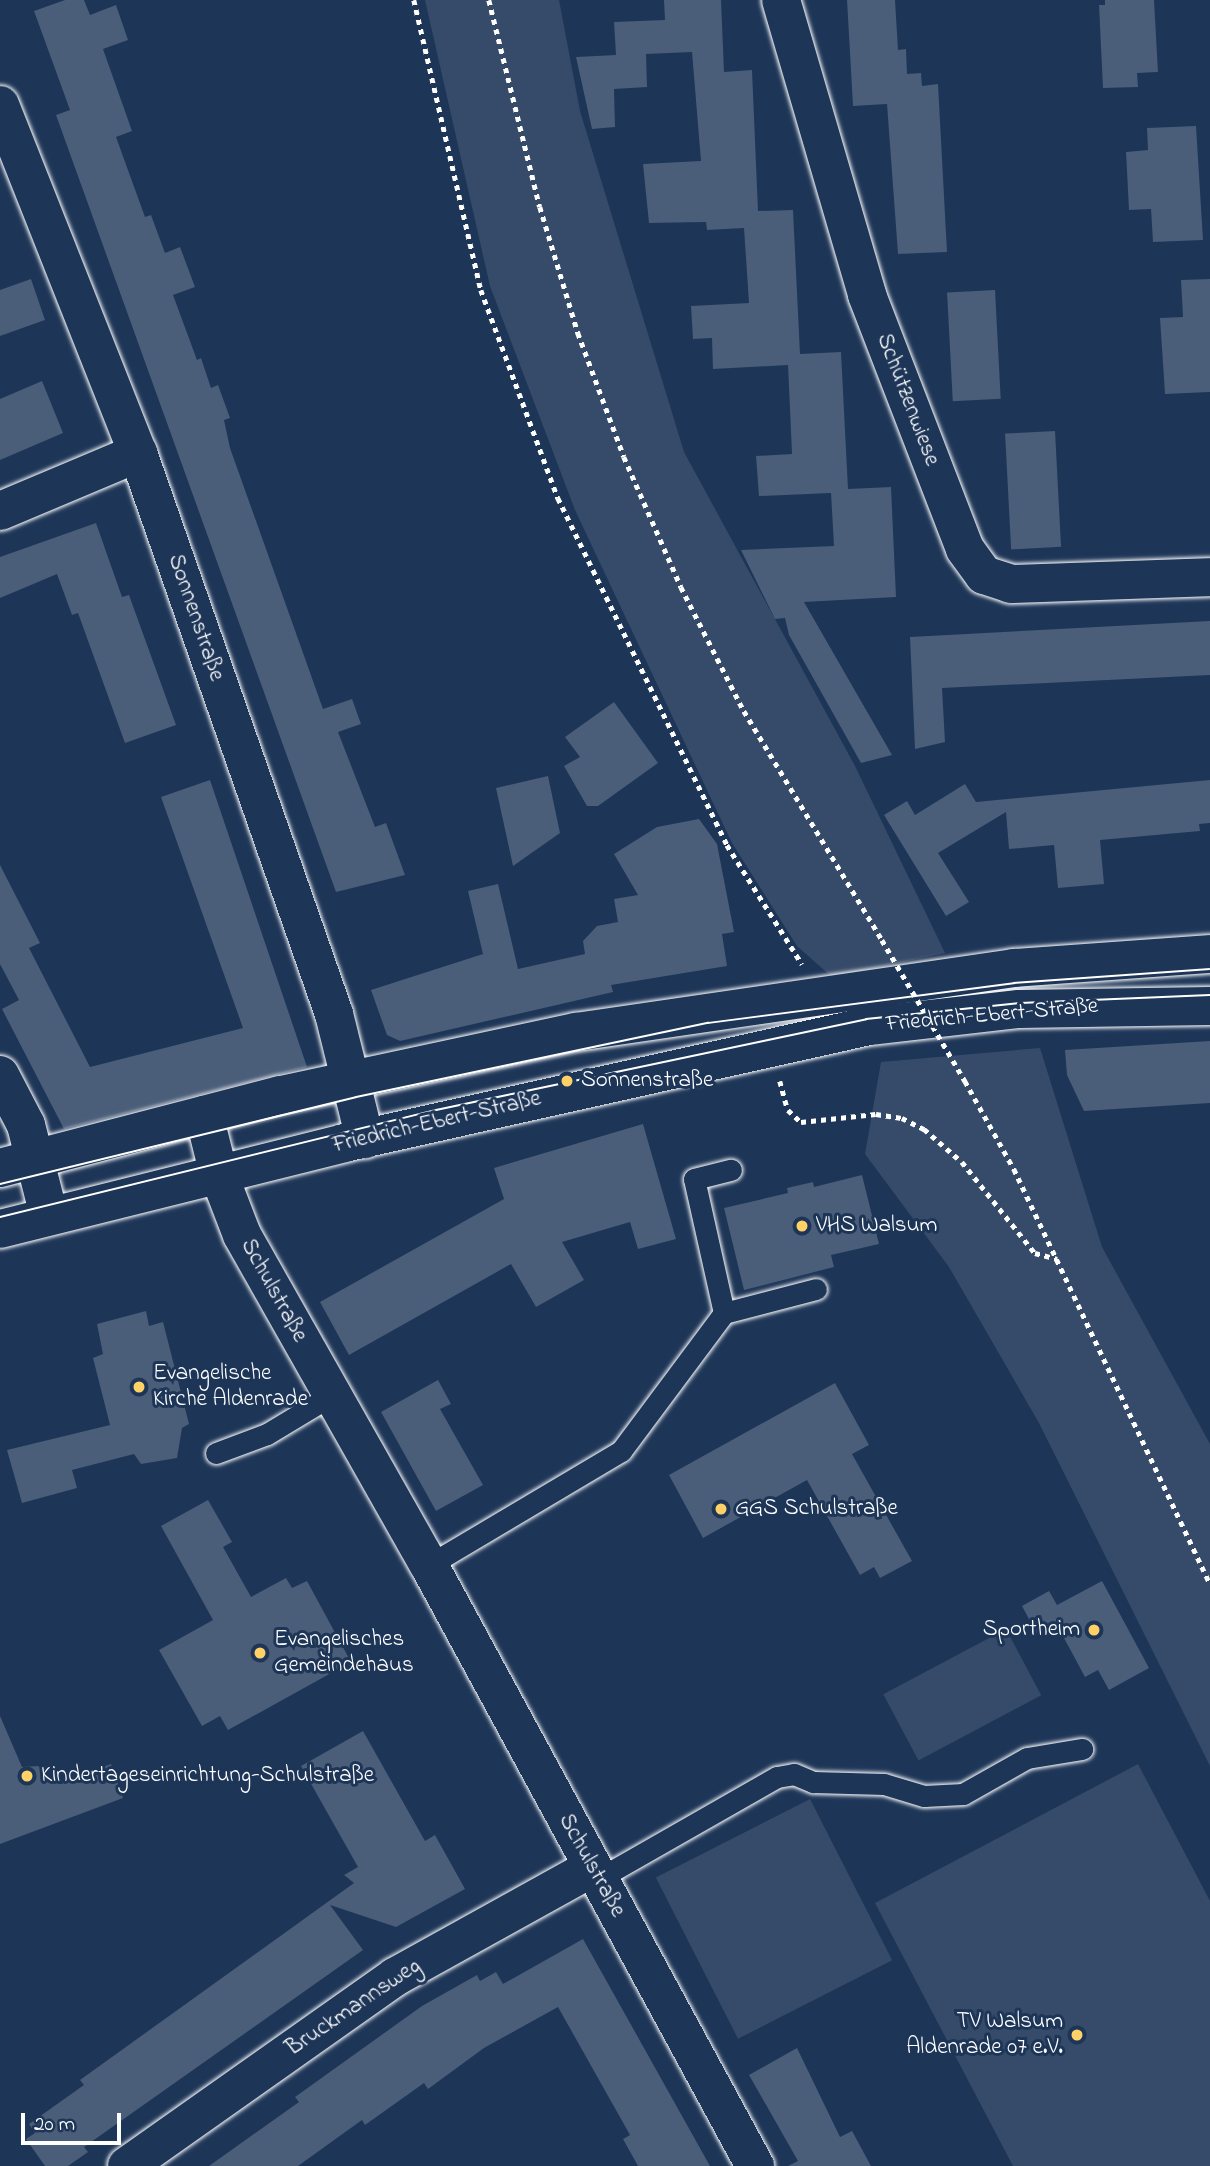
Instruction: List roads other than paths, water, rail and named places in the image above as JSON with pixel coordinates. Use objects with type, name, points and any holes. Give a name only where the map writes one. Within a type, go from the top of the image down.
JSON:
[{"type":"street","name":"Schützenwiese","points":[[781,0],[867,295],[964,549],[984,575],[1011,584],[1210,577]]},
{"type":"street","name":"Sonnenstraße","points":[[0,106],[138,453],[334,1014],[365,1139]]},
{"type":"street","points":[[0,511],[138,453]]},
{"type":"street","name":"Friedrich-Ebert-Straße","points":[[17,1163],[351,1079],[576,1032],[829,992],[1014,968],[1210,954]]},
{"type":"street","name":"Friedrich-Ebert-Straße","points":[[0,1228],[365,1139],[869,1026],[1019,1009],[1210,1006]]},
{"type":"street","points":[[0,1075],[26,1125],[17,1163],[49,1216]]},
{"type":"street","name":"Schulstraße","points":[[204,1115],[219,1175],[242,1235],[429,1565],[755,2166]]},
{"type":"street","name":"Bruckmannsweg","points":[[127,2166],[395,1977],[595,1874]]},
{"type":"lane","points":[[724,1312],[694,1179],[731,1170]]},
{"type":"lane","points":[[429,1565],[621,1451],[724,1312],[816,1289]]},
{"type":"lane","points":[[216,1453],[267,1434],[332,1395]]},
{"type":"lane","points":[[595,1874],[777,1777],[794,1774],[813,1782],[884,1784],[924,1796],[963,1794],[1027,1758],[1082,1749]]},
{"type":"tram line","points":[[0,1184],[356,1097],[708,1023],[1014,983],[1210,969]]},
{"type":"tram line","points":[[0,1217],[436,1110],[866,1019],[1020,1003],[1210,995]]},
{"type":"place","name":"Sonnenstraße","points":[[567,1081]]},
{"type":"place","name":"VHS Walsum","points":[[802,1226]]},
{"type":"place","name":"Evangelische Kirche Aldenrade","points":[[139,1387]]},
{"type":"place","name":"GGS Schulstraße","points":[[721,1509]]},
{"type":"place","name":"Sportheim","points":[[1094,1630]]},
{"type":"place","name":"Evangelisches Gemeindehaus","points":[[260,1653]]},
{"type":"place","name":"Kindertageseinrichtung-Schulstraße","points":[[27,1776]]},
{"type":"place","name":"TV Walsum Aldenrade 07 e.V.","points":[[1077,2035]]}]
